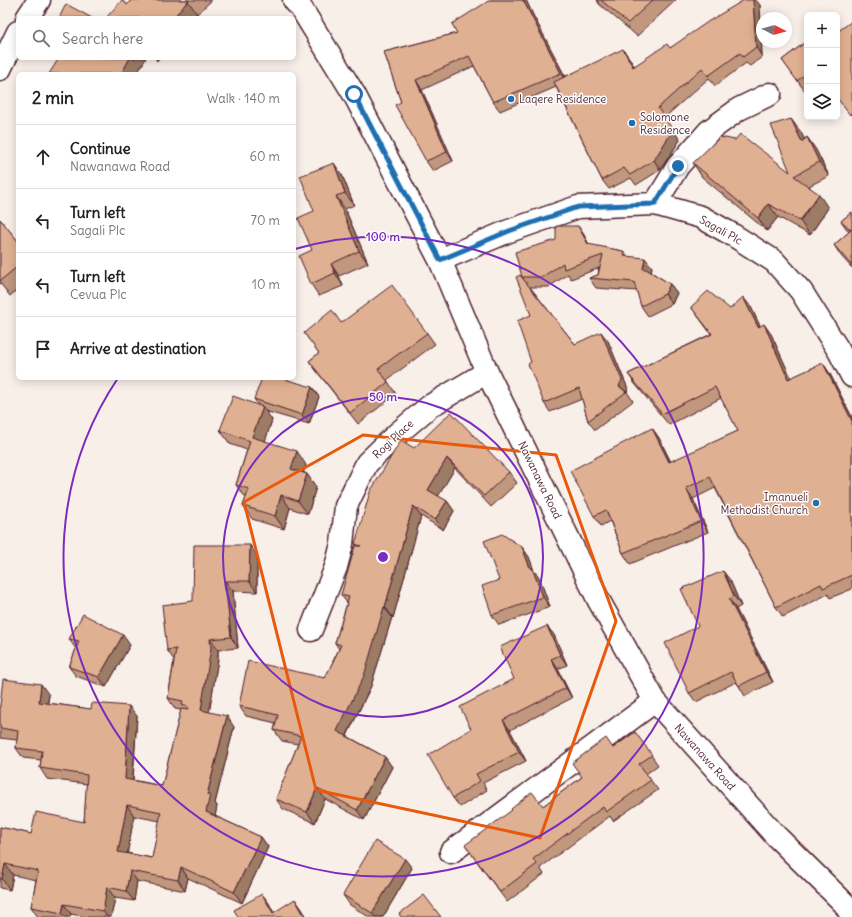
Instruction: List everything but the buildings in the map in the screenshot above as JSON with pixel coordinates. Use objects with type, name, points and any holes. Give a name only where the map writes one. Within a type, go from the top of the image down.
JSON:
[{"type":"street","points":[[28,16],[39,0]]},
{"type":"street","name":"Nawanawa Road","points":[[294,0],[301,8],[354,94],[440,260],[487,372],[599,601],[655,701],[774,835],[844,903],[852,916]]},
{"type":"street","points":[[0,69],[16,36]]},
{"type":"street","points":[[655,204],[678,166],[709,131],[739,109],[770,94]]},
{"type":"street","name":"Sagali Plc","points":[[440,260],[509,231],[578,207],[655,204],[701,217],[774,261],[801,291],[839,351],[852,376]]},
{"type":"street","name":"Rogi Place","points":[[312,630],[336,567],[342,544],[346,506],[367,463],[397,434],[430,406],[487,372]]},
{"type":"street","points":[[451,852],[655,701]]},
{"type":"highlighted area","points":[[363,435],[556,455],[616,621],[540,838],[316,790],[244,502]]},
{"type":"place","name":"Laqere Residence","points":[[511,99]]},
{"type":"place","name":"Solomone Residence","points":[[632,123]]},
{"type":"place","name":"Imanueli Methodist Church","points":[[816,503]]},
{"type":"route","points":[[354,94],[440,260],[509,231],[578,207],[655,204],[678,166]]}]
